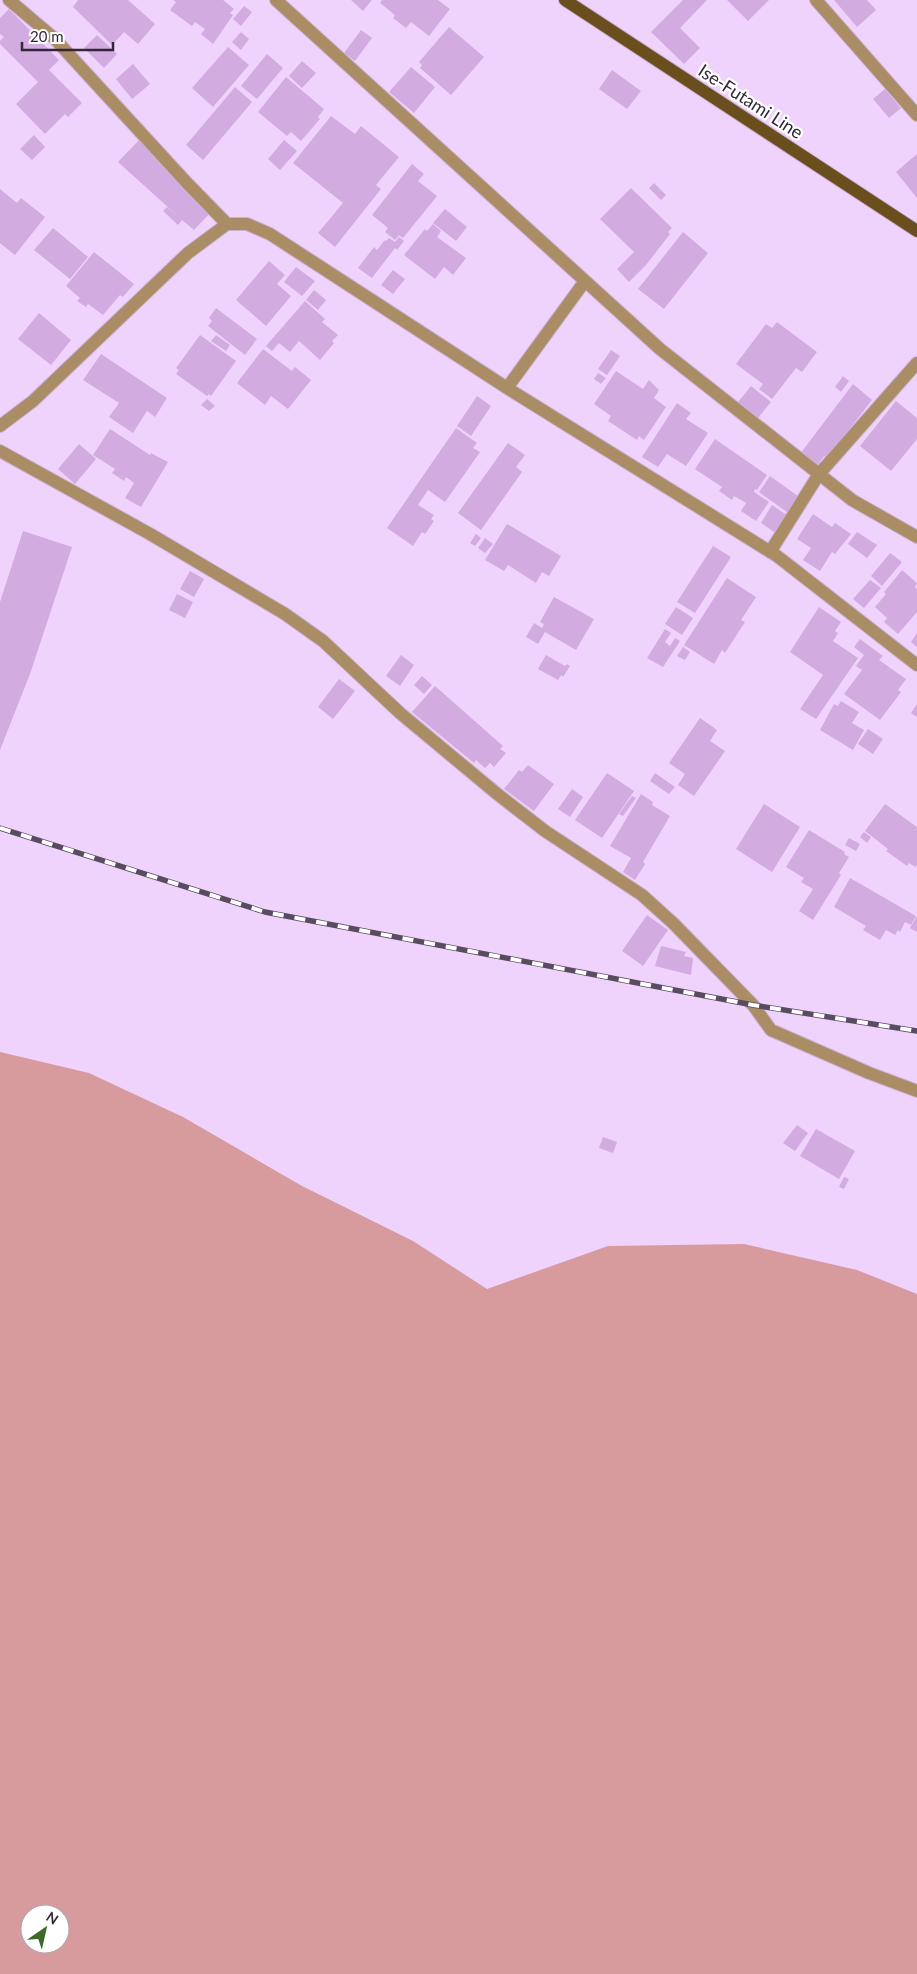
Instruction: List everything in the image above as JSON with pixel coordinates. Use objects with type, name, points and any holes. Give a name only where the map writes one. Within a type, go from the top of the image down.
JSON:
[{"type":"main road","name":"Ise-Futami Line","points":[[565,0],[917,231]]},
{"type":"street","points":[[9,0],[54,38],[187,184],[227,224]]},
{"type":"street","points":[[276,0],[660,349],[852,500],[917,537]]},
{"type":"street","points":[[816,0],[917,115]]},
{"type":"street","points":[[0,426],[33,401],[188,253],[227,224],[247,224],[270,234],[507,388],[770,552],[917,665]]},
{"type":"street","points":[[507,388],[585,281]]},
{"type":"street","points":[[770,552],[819,474],[917,363]]},
{"type":"street","points":[[0,451],[158,539],[285,614],[322,641],[400,713],[496,793],[545,830],[642,895],[674,924],[734,985],[753,1005],[771,1030],[869,1073],[917,1091]]},
{"type":"shaded area","points":[[0,1052],[89,1073],[183,1117],[302,1186],[413,1241],[487,1289],[608,1246],[744,1244],[857,1270],[917,1294],[917,1974],[0,1974]]},
{"type":"building","points":[[78,0],[128,0],[155,24],[138,44],[124,32],[112,45],[73,7]]},
{"type":"building","points":[[173,0],[223,0],[234,9],[230,13],[233,15],[213,44],[201,34],[205,29],[195,22],[192,26],[170,10],[176,2]]},
{"type":"building","points":[[351,0],[372,0],[363,11]]},
{"type":"building","points":[[382,0],[438,0],[450,9],[429,36],[411,22],[406,28],[393,18],[395,15],[380,3]]},
{"type":"building","points":[[683,0],[707,0],[680,28],[700,48],[684,64],[651,32]]},
{"type":"building","points":[[727,0],[769,0],[748,21]]},
{"type":"building","points":[[834,0],[867,0],[876,10],[857,27]]},
{"type":"building","points":[[244,6],[252,12],[241,26],[233,19]]},
{"type":"building","points":[[9,9],[59,60],[49,70],[82,103],[68,117],[65,114],[45,134],[16,104],[38,82],[0,44],[4,37],[0,34],[0,18]]},
{"type":"building","points":[[449,27],[484,57],[451,95],[420,68],[422,65],[419,62]]},
{"type":"building","points":[[361,30],[372,38],[355,61],[344,53]]},
{"type":"building","points":[[241,32],[249,39],[241,50],[232,42]]},
{"type":"building","points":[[97,35],[117,54],[104,68],[84,48]]},
{"type":"building","points":[[228,47],[249,65],[213,107],[192,88]]},
{"type":"building","points":[[267,54],[283,68],[257,99],[241,86]]},
{"type":"building","points":[[302,61],[316,73],[302,88],[289,76]]},
{"type":"building","points":[[133,64],[150,84],[132,99],[116,79]]},
{"type":"building","points":[[411,67],[435,87],[414,113],[389,92]]},
{"type":"building","points":[[612,70],[641,91],[627,109],[599,89]]},
{"type":"building","points":[[286,77],[324,109],[318,117],[320,119],[301,141],[291,132],[287,136],[258,112]]},
{"type":"building","points":[[235,87],[252,102],[203,160],[186,145]]},
{"type":"building","points":[[885,89],[901,108],[889,118],[873,99]]},
{"type":"building","points":[[331,116],[355,134],[361,126],[399,157],[376,185],[381,189],[335,247],[318,233],[343,203],[293,163]]},
{"type":"building","points":[[34,135],[45,147],[32,160],[20,149]]},
{"type":"building","points":[[141,138],[214,209],[194,230],[182,220],[178,225],[163,211],[167,207],[180,218],[118,162]]},
{"type":"building","points":[[284,140],[297,151],[280,170],[268,159]]},
{"type":"building","points":[[917,154],[917,198],[896,172]]},
{"type":"building","points":[[412,164],[424,174],[418,181],[437,196],[403,238],[399,235],[395,240],[385,232],[388,228],[372,215]]},
{"type":"building","points":[[654,183],[666,195],[661,200],[649,188]]},
{"type":"building","points":[[631,188],[672,228],[668,232],[670,234],[646,265],[629,282],[617,269],[634,252],[600,219]]},
{"type":"building","points":[[0,189],[17,203],[21,198],[45,217],[15,255],[0,243]]},
{"type":"building","points":[[445,209],[467,227],[456,241],[433,223]]},
{"type":"building","points":[[433,224],[441,231],[437,237],[466,258],[453,275],[444,267],[435,279],[404,255],[425,229],[427,231]]},
{"type":"building","points":[[53,228],[88,257],[70,279],[34,250]]},
{"type":"building","points":[[683,232],[708,253],[664,309],[638,289]]},
{"type":"building","points":[[399,237],[404,241],[397,250],[395,248],[372,278],[358,268],[374,247],[377,250],[385,240],[389,238],[395,242]]},
{"type":"building","points":[[94,252],[134,284],[123,297],[120,295],[103,315],[88,304],[86,307],[77,301],[80,298],[66,286]]},
{"type":"building","points":[[269,261],[285,275],[277,284],[291,296],[266,326],[236,300]]},
{"type":"building","points":[[296,267],[315,281],[302,296],[284,282]]},
{"type":"building","points":[[393,270],[405,279],[393,294],[381,285]]},
{"type":"building","points":[[314,290],[326,300],[318,310],[306,300]]},
{"type":"building","points":[[305,301],[325,319],[322,322],[338,335],[320,360],[299,341],[290,352],[279,343],[272,351],[266,346]]},
{"type":"building","points":[[216,308],[257,339],[245,355],[208,326],[212,321],[209,318]]},
{"type":"building","points":[[39,313],[71,340],[51,365],[18,339]]},
{"type":"building","points":[[777,322],[817,352],[802,372],[796,368],[772,399],[759,389],[763,384],[736,364],[766,324],[772,328]]},
{"type":"building","points":[[200,335],[236,361],[211,396],[209,394],[207,396],[176,374],[179,370],[176,368]]},
{"type":"building","points":[[216,335],[230,345],[226,351],[211,341]]},
{"type":"building","points":[[263,349],[292,371],[295,367],[311,380],[288,409],[271,396],[265,405],[237,383]]},
{"type":"building","points":[[611,350],[620,356],[607,375],[598,369]]},
{"type":"building","points":[[101,354],[167,398],[155,417],[147,411],[133,433],[109,417],[119,403],[83,380]]},
{"type":"building","points":[[616,371],[643,389],[649,380],[659,390],[654,398],[666,407],[644,440],[639,436],[637,440],[608,421],[611,416],[594,404]]},
{"type":"building","points":[[598,373],[606,378],[601,384],[594,379]]},
{"type":"building","points":[[843,376],[849,381],[841,392],[835,387]]},
{"type":"building","points":[[853,384],[872,400],[827,458],[824,456],[814,470],[797,458]]},
{"type":"building","points":[[751,386],[771,402],[758,418],[738,402]]},
{"type":"building","points":[[477,396],[491,406],[471,436],[457,426]]},
{"type":"building","points":[[207,399],[215,406],[209,411],[201,405]]},
{"type":"building","points":[[896,401],[917,418],[917,439],[891,471],[860,446]]},
{"type":"building","points":[[677,403],[691,413],[686,419],[708,433],[686,466],[667,454],[658,467],[642,457]]},
{"type":"building","points":[[456,428],[477,443],[473,448],[480,452],[445,502],[428,490],[418,505],[434,515],[431,519],[434,521],[425,534],[422,532],[413,546],[387,528]]},
{"type":"building","points":[[110,429],[150,455],[151,453],[168,462],[141,507],[125,498],[134,483],[126,477],[124,481],[112,473],[115,469],[93,455]]},
{"type":"building","points":[[715,439],[767,475],[754,492],[769,502],[756,521],[741,511],[746,503],[734,496],[732,500],[719,491],[722,487],[695,469]]},
{"type":"building","points":[[508,443],[525,455],[516,467],[522,472],[481,530],[458,513]]},
{"type":"building","points":[[79,444],[96,459],[75,484],[58,469]]},
{"type":"building","points":[[770,476],[802,499],[791,515],[759,492]]},
{"type":"building","points":[[772,505],[788,516],[777,534],[761,523]]},
{"type":"building","points":[[813,514],[832,527],[835,523],[851,534],[835,554],[832,552],[820,571],[803,560],[811,548],[797,539]]},
{"type":"building","points":[[507,524],[561,556],[549,576],[542,572],[536,583],[508,565],[504,571],[485,560]]},
{"type":"building","points":[[23,531],[72,547],[30,674],[0,750],[0,602]]},
{"type":"building","points":[[857,532],[877,545],[867,558],[848,544]]},
{"type":"building","points":[[476,534],[481,538],[475,546],[470,543]]},
{"type":"building","points":[[485,538],[493,544],[485,553],[478,548]]},
{"type":"building","points":[[713,546],[731,557],[695,613],[677,602]]},
{"type":"building","points":[[890,553],[902,562],[882,586],[871,576]]},
{"type":"building","points":[[902,570],[917,583],[915,587],[917,589],[917,612],[898,634],[884,622],[887,618],[875,607],[886,594],[884,592]]},
{"type":"building","points":[[190,571],[204,579],[194,597],[180,589]]},
{"type":"building","points":[[727,578],[756,597],[741,620],[745,622],[725,653],[722,650],[714,664],[684,645]]},
{"type":"building","points":[[870,580],[881,588],[864,608],[853,599]]},
{"type":"building","points":[[177,594],[193,602],[185,618],[169,610]]},
{"type":"building","points":[[554,597],[594,619],[576,650],[545,632],[538,644],[526,637],[534,623],[542,628],[544,624],[540,622]]},
{"type":"building","points":[[676,607],[693,618],[682,635],[665,624]]},
{"type":"building","points":[[819,607],[841,622],[835,631],[838,633],[833,641],[858,658],[816,719],[800,709],[823,675],[790,652]]},
{"type":"building","points":[[665,629],[671,633],[665,642],[670,646],[675,638],[680,641],[663,667],[647,658]]},
{"type":"building","points":[[917,633],[917,647],[911,642]]},
{"type":"building","points":[[860,639],[883,656],[879,660],[906,679],[898,690],[901,692],[880,720],[844,694],[862,670],[856,666],[864,655],[854,647]]},
{"type":"building","points":[[683,647],[690,652],[685,660],[677,656]]},
{"type":"building","points":[[401,655],[414,665],[400,686],[386,676]]},
{"type":"building","points":[[546,655],[565,666],[567,664],[570,666],[563,677],[561,675],[558,680],[538,669]]},
{"type":"building","points":[[422,676],[432,685],[424,694],[414,685]]},
{"type":"building","points":[[339,679],[355,691],[333,719],[318,707]]},
{"type":"building","points":[[435,686],[503,746],[500,749],[506,753],[494,767],[490,763],[485,768],[476,760],[474,763],[412,712]]},
{"type":"building","points":[[841,701],[859,712],[852,723],[864,730],[853,750],[820,730],[834,704],[838,706]]},
{"type":"building","points":[[917,704],[917,717],[911,713]]},
{"type":"building","points":[[700,718],[717,730],[710,741],[725,751],[694,796],[678,785],[685,774],[669,763]]},
{"type":"building","points":[[868,729],[883,739],[873,754],[858,744]]},
{"type":"building","points":[[528,765],[554,784],[534,811],[504,789],[519,770],[522,772]]},
{"type":"building","points":[[607,773],[634,791],[602,838],[575,820]]},
{"type":"building","points":[[655,773],[675,787],[669,794],[650,781]]},
{"type":"building","points":[[572,789],[583,797],[570,817],[558,809]]},
{"type":"building","points":[[641,794],[653,802],[652,805],[670,816],[643,862],[645,864],[635,880],[623,872],[631,858],[610,846]]},
{"type":"building","points":[[632,796],[636,798],[623,816],[619,814]]},
{"type":"building","points":[[764,804],[800,827],[772,872],[736,849]]},
{"type":"building","points":[[885,804],[917,827],[917,865],[915,867],[909,863],[907,866],[886,851],[888,849],[865,831]]},
{"type":"building","points":[[809,830],[845,852],[844,854],[849,857],[839,873],[841,875],[813,920],[799,911],[813,889],[801,882],[804,878],[786,867]]},
{"type":"building","points":[[864,832],[871,837],[867,843],[860,837]]},
{"type":"building","points":[[849,838],[860,844],[856,851],[845,845]]},
{"type":"building","points":[[850,878],[916,916],[911,925],[905,922],[900,932],[898,930],[895,935],[886,930],[880,940],[863,930],[866,926],[834,907]]},
{"type":"building","points":[[647,915],[668,930],[643,966],[622,951]]},
{"type":"building","points":[[917,916],[917,932],[910,928]]},
{"type":"building","points":[[661,946],[686,952],[684,956],[693,958],[691,975],[655,966]]},
{"type":"building","points":[[797,1125],[808,1133],[795,1151],[783,1143]]},
{"type":"building","points":[[816,1129],[855,1151],[839,1179],[800,1156]]},
{"type":"building","points":[[603,1137],[617,1142],[613,1153],[599,1148]]},
{"type":"building","points":[[844,1177],[849,1179],[844,1189],[839,1187]]},
{"type":"railway","points":[[0,828],[265,912],[753,1005],[917,1031]]}]
